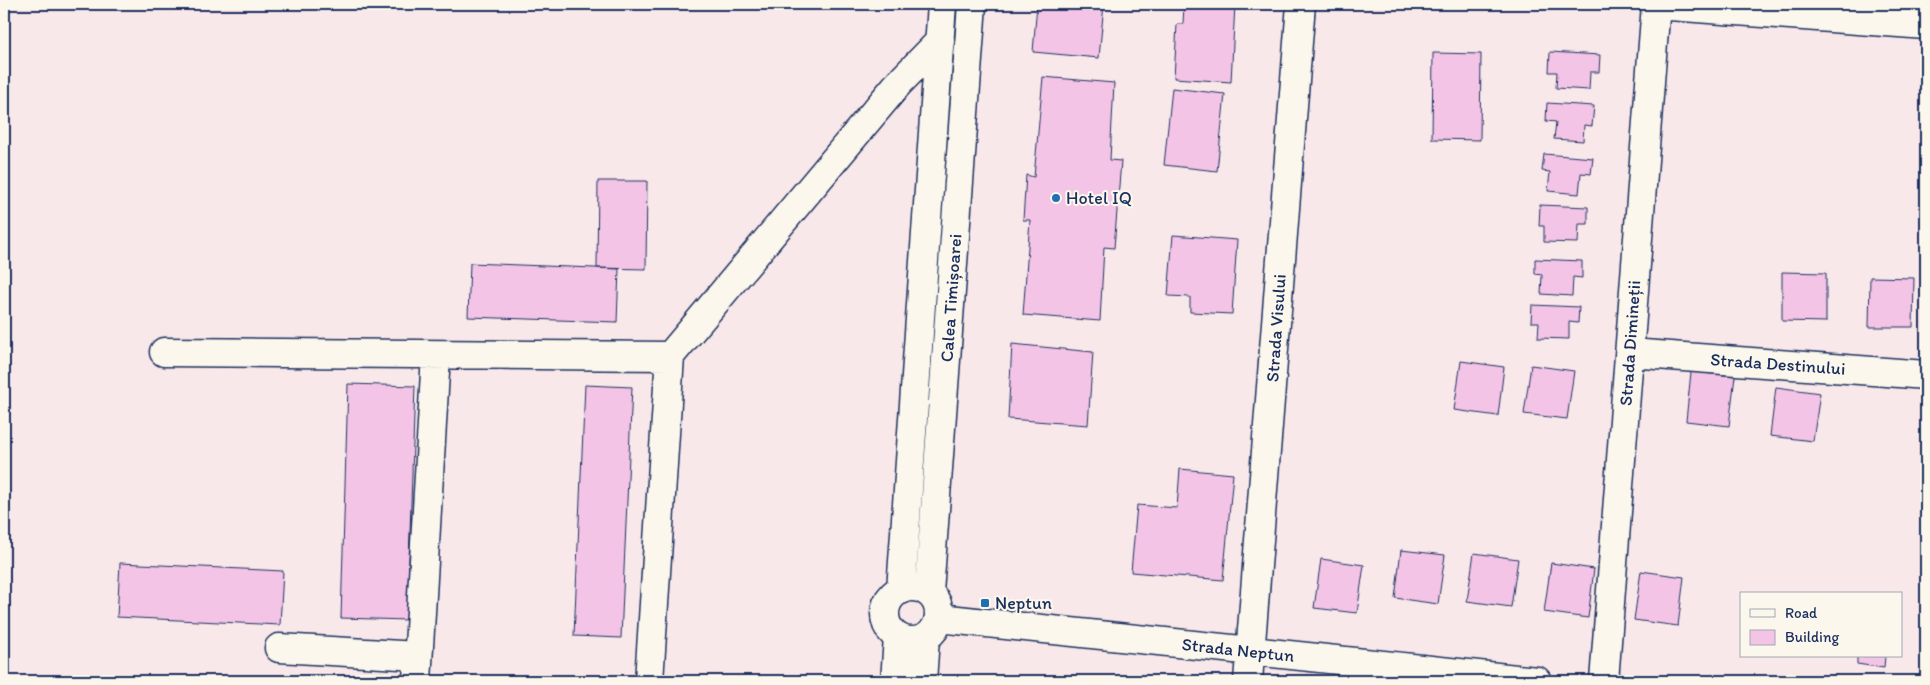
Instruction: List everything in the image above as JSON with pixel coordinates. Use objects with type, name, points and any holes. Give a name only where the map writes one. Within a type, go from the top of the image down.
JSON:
[{"type":"street","name":"Calea Timișoarei","points":[[901,590],[942,4]]},
{"type":"street","name":"Calea Timișoarei","points":[[929,592],[972,4]]},
{"type":"street","name":"Strada Visului","points":[[1248,681],[1301,4]]},
{"type":"street","points":[[1656,4],[1926,25]]},
{"type":"street","name":"Strada Dimineții","points":[[1604,681],[1656,4]]},
{"type":"street","points":[[649,681],[670,356],[897,85],[940,41]]},
{"type":"street","points":[[164,352],[670,356]]},
{"type":"street","name":"Strada Destinului","points":[[1630,353],[1926,375]]},
{"type":"street","points":[[279,648],[417,669],[436,355]]},
{"type":"street","points":[[922,681],[938,604],[929,592],[915,587],[901,590],[890,599],[885,612],[888,627],[898,637],[911,642],[932,628]]},
{"type":"street","name":"Strada Neptun","points":[[932,628],[1251,652],[1537,681]]},
{"type":"street","points":[[895,681],[898,637]]},
{"type":"building","points":[[1037,4],[1104,4],[1099,58],[1033,52]]},
{"type":"building","points":[[1184,4],[1235,4],[1231,82],[1174,78],[1177,24],[1183,24]]},
{"type":"building","points":[[1550,52],[1600,55],[1599,72],[1590,72],[1589,90],[1556,88],[1557,72],[1549,72]]},
{"type":"building","points":[[1433,53],[1481,54],[1480,140],[1432,139]]},
{"type":"building","points":[[1043,77],[1114,83],[1110,160],[1121,161],[1114,248],[1104,247],[1100,321],[1023,315],[1030,220],[1023,220],[1026,175],[1034,177]]},
{"type":"building","points":[[1172,88],[1225,94],[1217,171],[1164,165]]},
{"type":"building","points":[[1547,103],[1594,106],[1592,126],[1584,125],[1583,141],[1554,139],[1556,122],[1546,121]]},
{"type":"building","points":[[1544,154],[1593,158],[1591,174],[1581,173],[1579,194],[1548,191],[1550,172],[1542,171]]},
{"type":"building","points":[[598,181],[647,181],[646,269],[597,268]]},
{"type":"building","points":[[1540,205],[1588,207],[1588,224],[1579,224],[1578,243],[1544,242],[1544,226],[1539,226]]},
{"type":"building","points":[[1173,235],[1237,240],[1232,314],[1190,312],[1190,297],[1168,296]]},
{"type":"building","points":[[1535,259],[1582,261],[1582,278],[1573,277],[1572,296],[1541,294],[1542,275],[1535,274]]},
{"type":"building","points":[[470,263],[619,269],[617,322],[468,317]]},
{"type":"building","points":[[1782,272],[1826,273],[1826,322],[1782,321]]},
{"type":"building","points":[[1870,277],[1914,278],[1913,327],[1869,327]]},
{"type":"building","points":[[1532,305],[1579,307],[1578,323],[1569,322],[1569,339],[1538,338],[1539,322],[1531,322]]},
{"type":"building","points":[[1012,344],[1093,352],[1088,425],[1008,419]]},
{"type":"building","points":[[1461,361],[1504,367],[1498,416],[1454,410]]},
{"type":"building","points":[[1531,365],[1574,371],[1567,419],[1524,414]]},
{"type":"building","points":[[1691,372],[1735,376],[1729,426],[1686,421]]},
{"type":"building","points":[[348,384],[415,386],[407,620],[341,618]]},
{"type":"building","points":[[585,385],[632,387],[621,638],[574,636]]},
{"type":"building","points":[[1776,387],[1820,393],[1813,441],[1770,436]]},
{"type":"building","points":[[1180,469],[1233,474],[1223,580],[1131,572],[1137,505],[1177,508]]},
{"type":"building","points":[[1401,550],[1445,555],[1438,604],[1395,598]]},
{"type":"building","points":[[1474,553],[1518,559],[1511,607],[1467,601]]},
{"type":"building","points":[[1321,559],[1364,565],[1357,613],[1314,608]]},
{"type":"building","points":[[120,563],[283,571],[280,625],[117,617]]},
{"type":"building","points":[[1551,563],[1594,569],[1588,618],[1544,612]]},
{"type":"building","points":[[1641,571],[1684,577],[1678,626],[1634,620]]},
{"type":"building","points":[[1857,658],[1885,658],[1884,668],[1857,664]]},
{"type":"place","name":"Hotel IQ","points":[[1056,198]]},
{"type":"place","name":"Neptun","points":[[985,603]]}]
